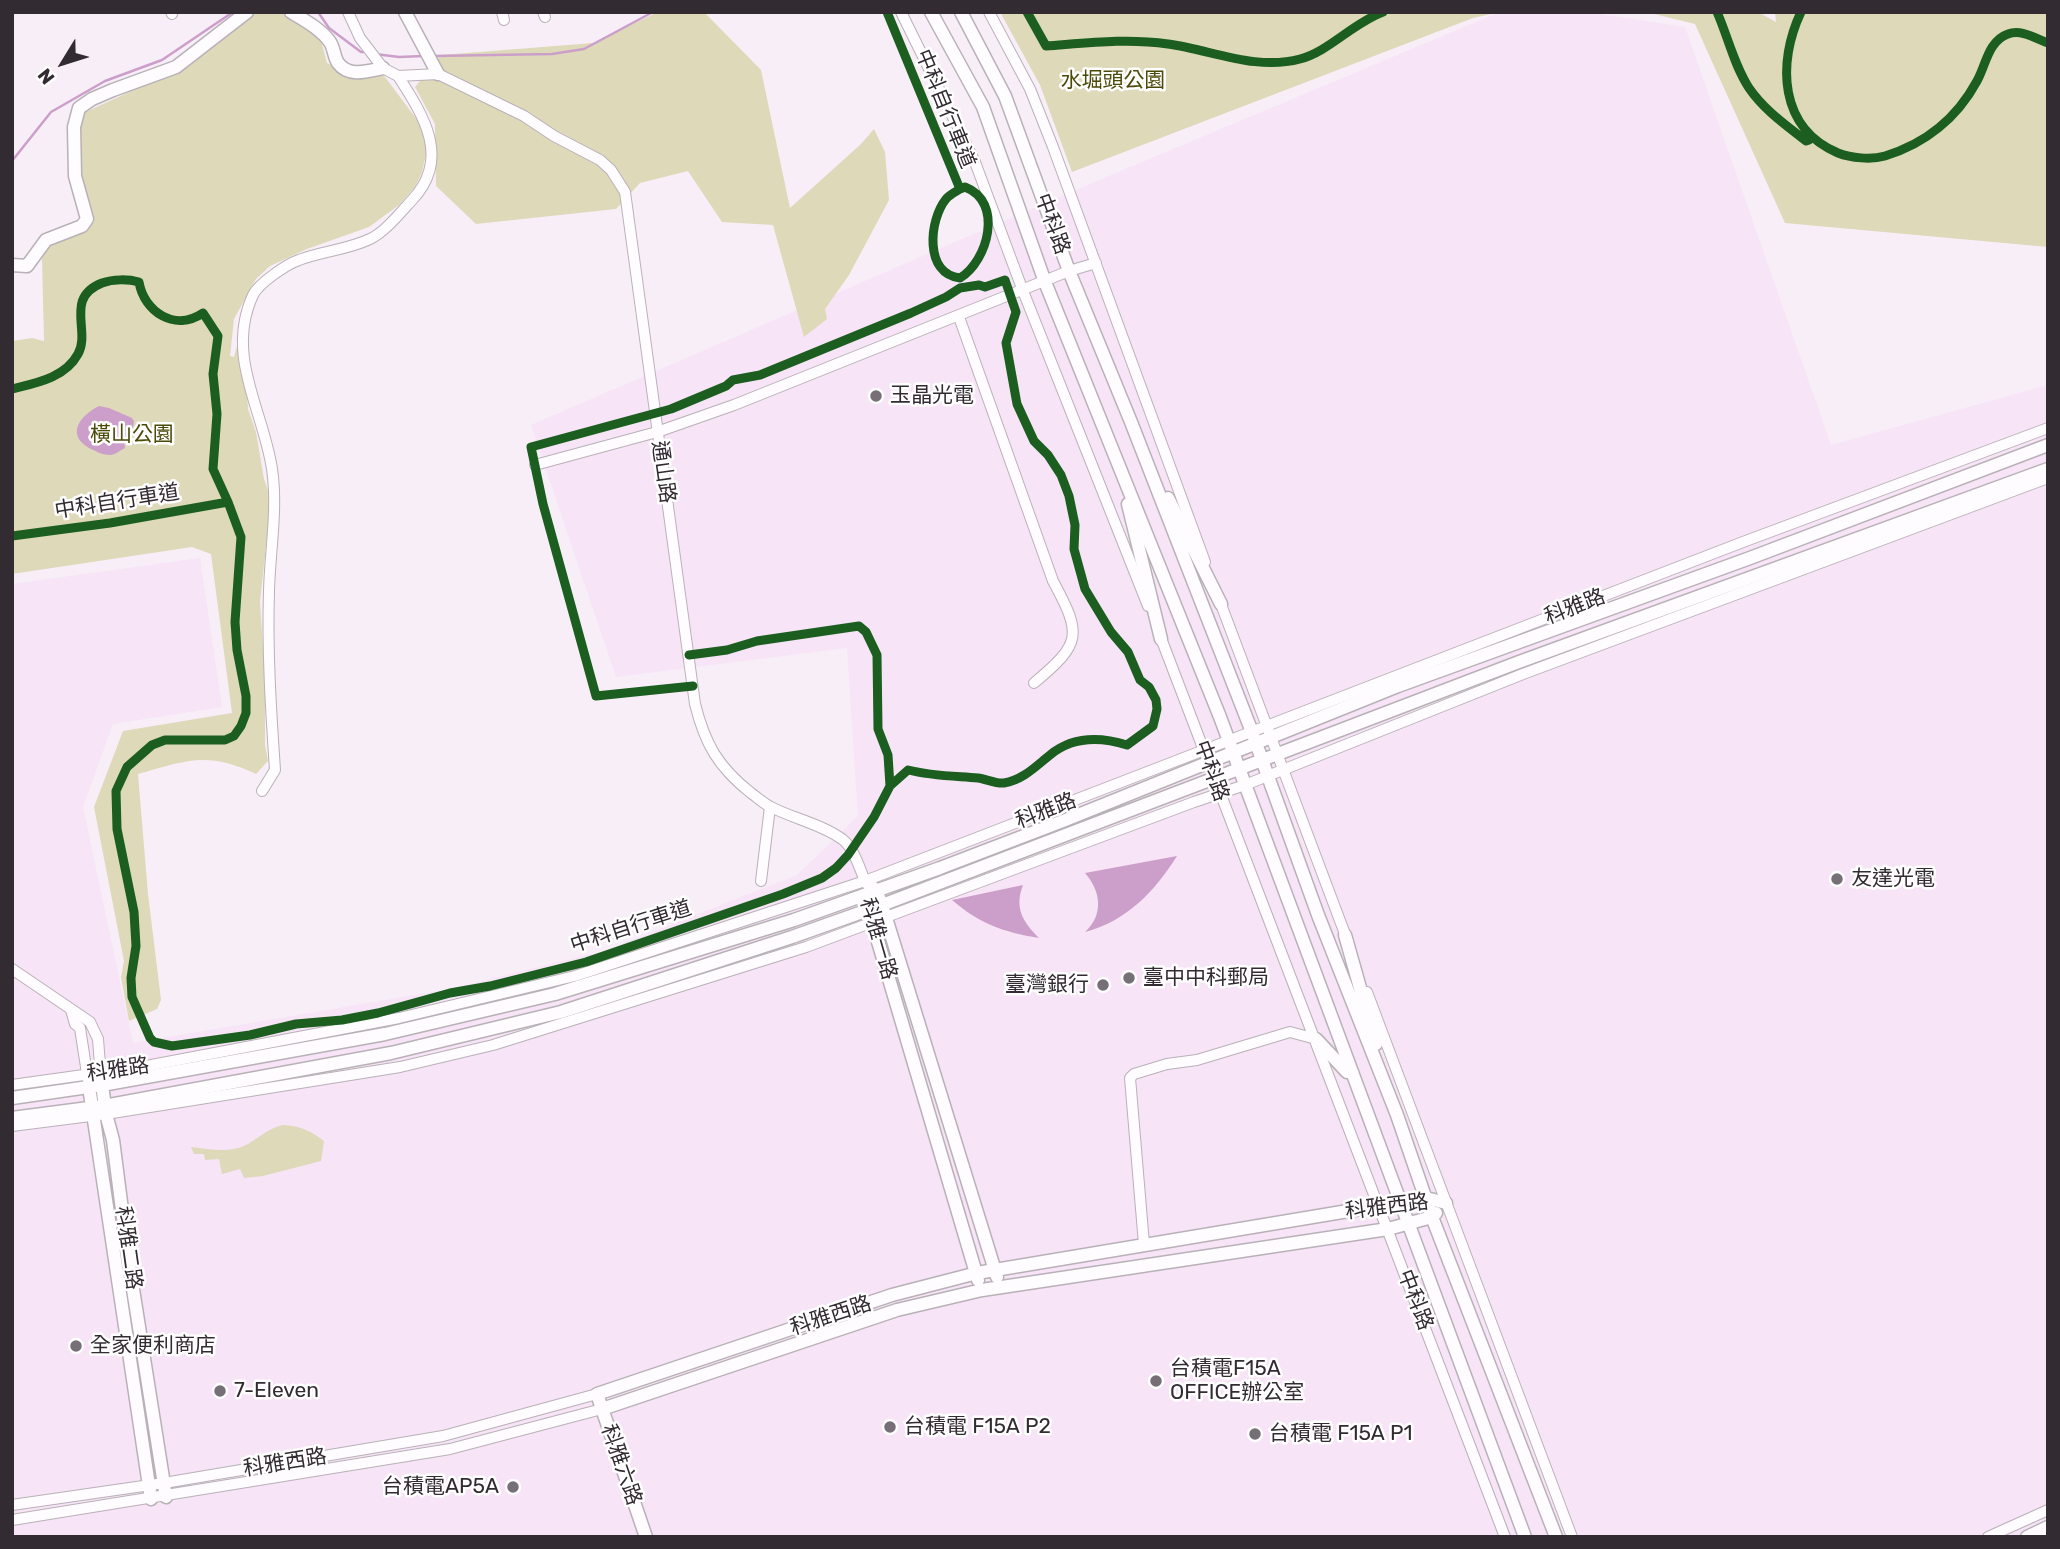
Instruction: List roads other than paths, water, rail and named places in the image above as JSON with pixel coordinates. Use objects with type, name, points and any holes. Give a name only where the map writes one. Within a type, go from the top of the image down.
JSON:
[{"type":"street","points":[[12,265],[27,266],[46,240],[82,226],[87,219],[75,176],[74,127],[79,108],[102,94],[176,67],[247,12]]},
{"type":"street","points":[[290,12],[330,42],[338,64],[350,72],[368,72],[376,58]]},
{"type":"street","points":[[398,76],[438,74],[405,12]]},
{"type":"street","name":"中科路","points":[[901,12],[975,162],[1316,1039],[1505,1537]]},
{"type":"street","name":"中科路","points":[[931,12],[983,107],[1045,282],[1118,459],[1233,753],[1525,1537]]},
{"type":"street","name":"中科路","points":[[961,12],[1005,96],[1069,271],[1254,738],[1318,915],[1397,1115],[1432,1217],[1556,1537]]},
{"type":"street","name":"中科路","points":[[989,12],[1030,89],[1572,1537]]},
{"type":"street","points":[[262,791],[275,770],[269,592],[274,494],[272,468],[246,375],[243,324],[255,291],[269,278],[297,260],[338,251],[373,238],[423,188],[432,161],[430,137],[421,115],[398,76],[376,58],[348,13]]},
{"type":"street","name":"通山路","points":[[438,74],[524,116],[554,136],[600,160],[611,170],[625,192],[695,704],[702,731],[711,752],[734,779],[770,807],[843,839],[865,881]]},
{"type":"street","points":[[535,465],[657,432],[734,405],[1069,271],[1096,263]]},
{"type":"street","points":[[959,317],[1053,581],[1069,611],[1074,630],[1071,647],[1052,668],[1034,682]]},
{"type":"street","points":[[1131,422],[1221,604]]},
{"type":"street","name":"科雅路","points":[[12,1085],[95,1080],[141,1067],[399,1018],[575,976],[865,881],[1206,757],[1233,753],[1269,731],[1743,542],[2048,428]]},
{"type":"street","name":"科雅路","points":[[1269,731],[1750,558],[2048,444]]},
{"type":"street","points":[[1118,459],[1161,639]]},
{"type":"street","name":"科雅路","points":[[12,1118],[99,1111],[391,1053],[561,1012],[882,905],[1278,753],[2048,468]]},
{"type":"street","name":"科雅路","points":[[12,1126],[400,1066],[493,1045],[674,989],[879,920],[1181,806],[1245,785],[1522,674],[2048,478]]},
{"type":"street","name":"科雅路","points":[[12,1098],[95,1080],[385,1034],[555,994],[794,920],[952,864],[1206,757],[1228,740],[1254,738]]},
{"type":"street","points":[[761,881],[770,807]]},
{"type":"street","name":"科雅一路","points":[[865,881],[869,892],[869,909],[879,920],[1000,1288]]},
{"type":"street","name":"科雅一路","points":[[869,892],[882,905],[879,920],[982,1290]]},
{"type":"street","points":[[1345,935],[1397,1115]]},
{"type":"street","name":"科雅二路","points":[[12,969],[90,1022],[98,1039],[95,1080],[151,1499]]},
{"type":"street","points":[[1144,1244],[1130,1078],[1134,1074],[1167,1063],[1197,1060],[1290,1032],[1316,1039],[1353,1078]]},
{"type":"street","name":"科雅二路","points":[[99,1111],[113,1140],[166,1497]]},
{"type":"street","name":"科雅西路","points":[[12,1505],[164,1483],[443,1436],[597,1394],[892,1296],[976,1273],[1426,1198],[1446,1203]]},
{"type":"street","name":"科雅西路","points":[[12,1520],[450,1449],[602,1409],[897,1310],[982,1290],[1388,1229],[1432,1217],[1446,1203]]},
{"type":"street","name":"科雅六路","points":[[597,1394],[646,1537]]},
{"type":"street","points":[[1988,1537],[2048,1510]]},
{"type":"street","points":[[2027,1537],[2048,1527]]},
{"type":"waterway","points":[[12,161],[51,112],[105,81],[162,60],[233,12]]},
{"type":"waterway","points":[[318,12],[329,28],[361,52],[365,52]]},
{"type":"waterway","points":[[434,56],[552,54],[584,49],[653,12]]},
{"type":"waterway","points":[[375,54],[424,56]]},
{"type":"place","name":"玉晶光電","points":[[876,396]]},
{"type":"place","name":"友達光電","points":[[1837,879]]},
{"type":"place","name":"臺中中科郵局","points":[[1129,978]]},
{"type":"place","name":"臺灣銀行","points":[[1103,985]]},
{"type":"place","name":"全家便利商店","points":[[76,1346]]},
{"type":"place","name":"台積電F15A OFFICE辦公室","points":[[1156,1381]]},
{"type":"place","name":"7-Eleven","points":[[220,1391]]},
{"type":"place","name":"台積電 F15A P2","points":[[890,1427]]},
{"type":"place","name":"台積電 F15A P1","points":[[1255,1434]]},
{"type":"place","name":"台積電AP5A","points":[[513,1487]]},
{"type":"park label","name":"水堀頭公園","points":[[1113,81]]},
{"type":"park label","name":"橫山公園","points":[[132,435]]}]
